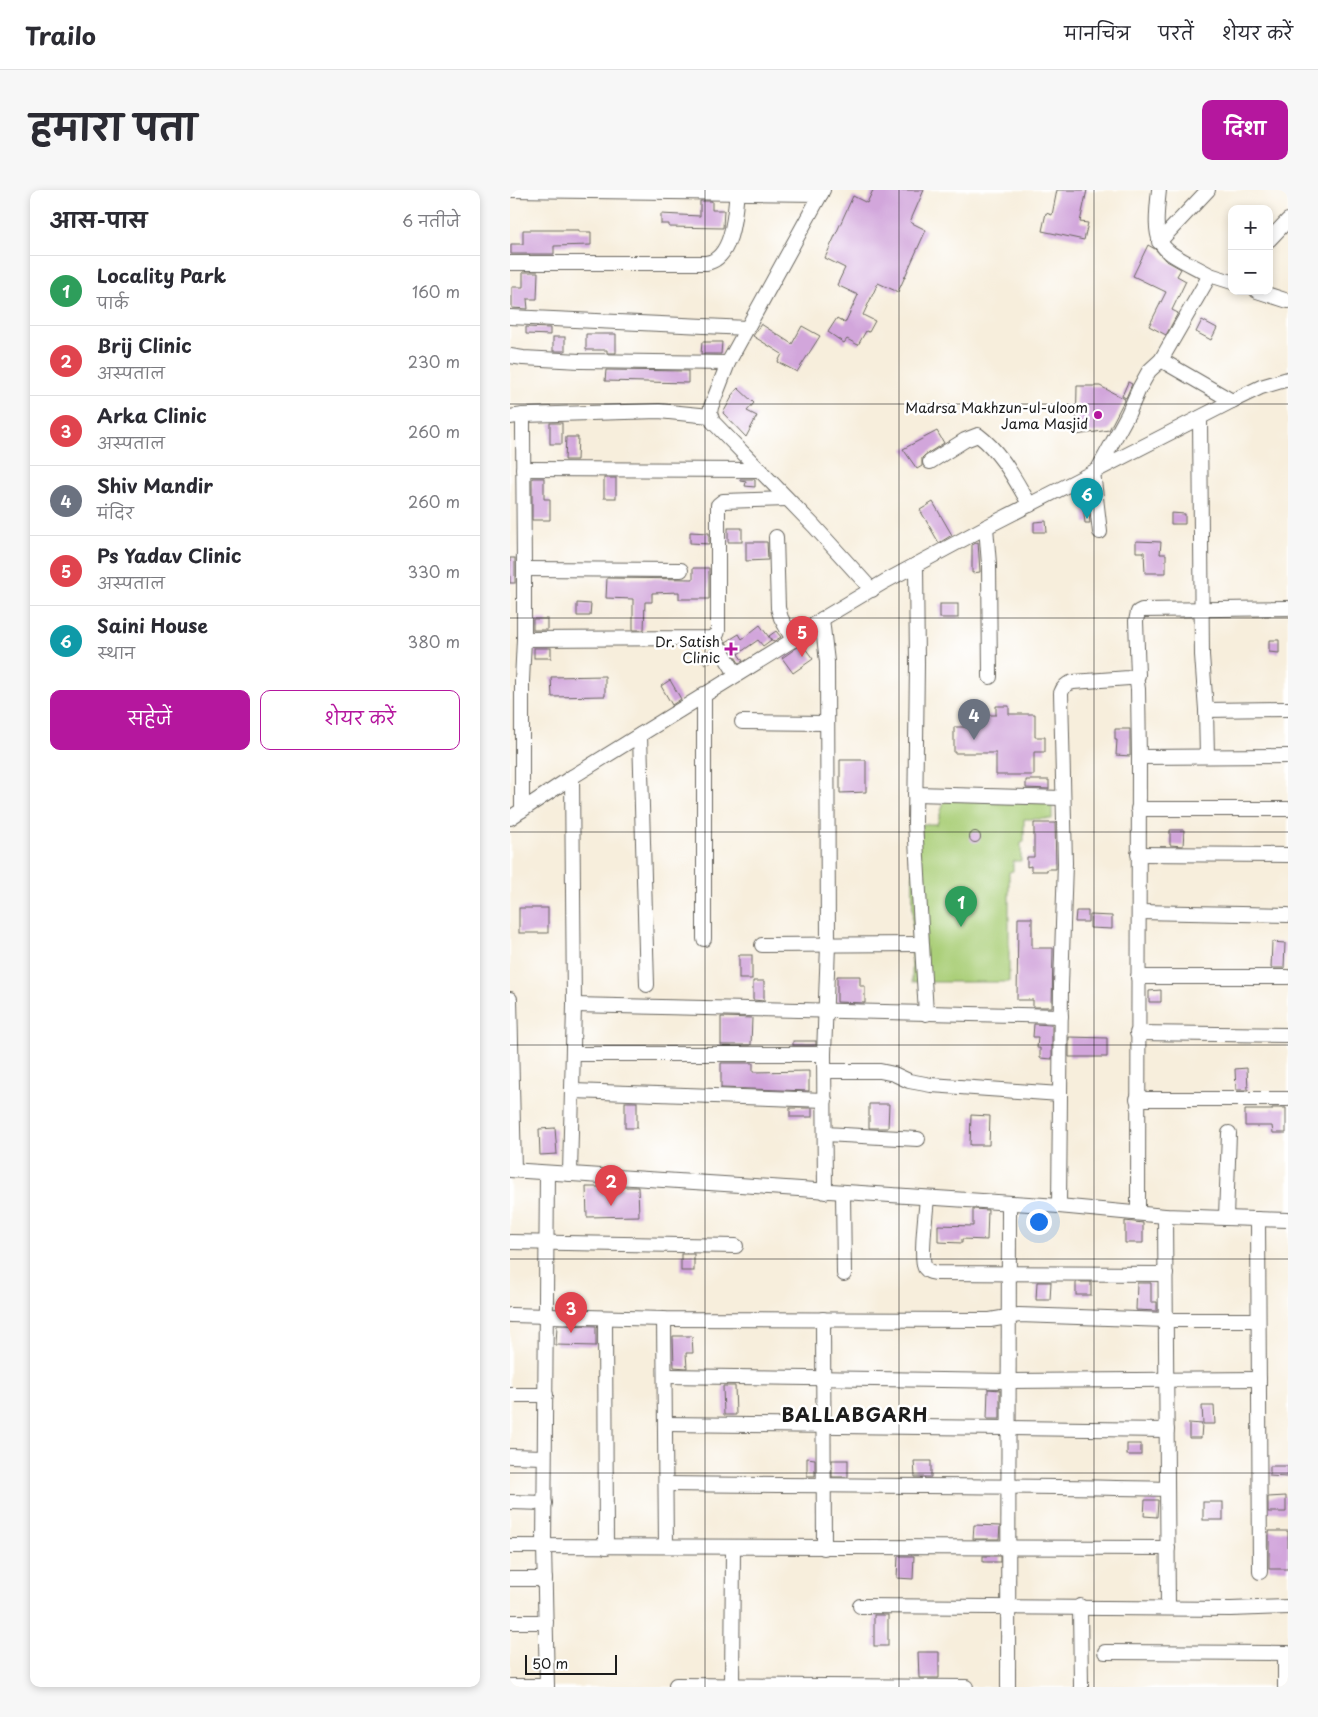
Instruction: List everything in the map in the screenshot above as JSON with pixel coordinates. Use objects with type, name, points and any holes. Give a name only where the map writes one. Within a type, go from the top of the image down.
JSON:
[{"type":"street","points":[[510,190],[822,192],[728,363],[714,398],[710,416],[713,422],[761,470],[872,590]]},
{"type":"street","points":[[1159,190],[1156,226],[1159,242],[1167,252],[1210,275],[1228,281]]},
{"type":"street","points":[[1159,242],[1208,190]]},
{"type":"street","points":[[510,263],[706,263],[716,260],[724,252],[731,235],[737,191]]},
{"type":"street","points":[[1273,236],[1288,220]]},
{"type":"street","points":[[1100,532],[1095,471],[1128,414],[1149,371],[1161,360],[1210,275]]},
{"type":"street","points":[[1269,295],[1288,301]]},
{"type":"street","points":[[510,318],[747,328]]},
{"type":"street","points":[[510,356],[580,361],[728,363]]},
{"type":"street","points":[[1161,360],[1232,401]]},
{"type":"street","points":[[510,818],[572,777],[793,640],[822,619],[916,565],[1261,386],[1288,379]]},
{"type":"street","points":[[522,810],[516,681],[524,639],[524,569],[517,520],[523,470],[516,416],[659,411],[710,416]]},
{"type":"street","points":[[1200,418],[1202,661],[1207,756]]},
{"type":"street","points":[[930,462],[965,440],[978,435],[996,451],[1006,464],[1030,505]]},
{"type":"street","points":[[523,470],[761,470]]},
{"type":"street","points":[[524,639],[708,639],[713,637],[718,631],[718,505],[723,501],[787,499]]},
{"type":"street","points":[[986,527],[989,564],[990,677]]},
{"type":"street","points":[[776,537],[778,608],[781,618],[793,640]]},
{"type":"street","points":[[916,565],[915,845],[926,1014]]},
{"type":"street","points":[[524,569],[680,570]]},
{"type":"street","points":[[1138,1213],[1139,757],[1136,621],[1138,612],[1146,609],[1288,608]]},
{"type":"street","points":[[822,619],[826,654],[828,945],[824,1054],[825,1192]]},
{"type":"street","points":[[713,637],[736,674]]},
{"type":"street","points":[[1059,1206],[1065,863],[1061,693],[1065,686],[1073,682],[1136,676]]},
{"type":"street","points":[[704,694],[704,939]]},
{"type":"street","points":[[1206,710],[1288,709]]},
{"type":"street","points":[[742,722],[826,722]]},
{"type":"street","points":[[640,735],[647,984]]},
{"type":"street","points":[[1139,757],[1288,756]]},
{"type":"street","points":[[570,1174],[574,1054],[572,777]]},
{"type":"street","points":[[915,794],[1063,798]]},
{"type":"street","points":[[1138,808],[1288,809]]},
{"type":"street","points":[[1138,854],[1288,855]]},
{"type":"street","points":[[1139,912],[1288,915]]},
{"type":"street","points":[[762,945],[921,944]]},
{"type":"street","points":[[1138,977],[1288,977]]},
{"type":"street","points":[[510,999],[512,1170],[1059,1206],[1165,1216],[1288,1220]]},
{"type":"street","points":[[574,1005],[1061,1016]]},
{"type":"street","points":[[1137,1033],[1288,1035]]},
{"type":"street","points":[[574,1054],[824,1054]]},
{"type":"street","points":[[825,1071],[880,1071],[931,1086],[1060,1094]]},
{"type":"street","points":[[573,1091],[825,1100]]},
{"type":"street","points":[[1138,1099],[1288,1099]]},
{"type":"street","points":[[1226,1217],[1229,1133]]},
{"type":"street","points":[[825,1134],[918,1139]]},
{"type":"street","points":[[510,1686],[547,1687],[544,1457],[547,1173]]},
{"type":"street","points":[[843,1193],[844,1274]]},
{"type":"street","points":[[927,1198],[923,1255],[925,1267],[929,1272],[1166,1274]]},
{"type":"street","points":[[1008,1687],[1009,1204]]},
{"type":"street","points":[[1165,1216],[1168,1608]]},
{"type":"street","points":[[1258,1218],[1260,1572]]},
{"type":"street","points":[[510,1242],[547,1241],[736,1246]]},
{"type":"street","points":[[510,1315],[664,1319],[990,1320],[1009,1316],[1258,1320]]},
{"type":"street","points":[[605,1318],[606,1547]]},
{"type":"street","points":[[664,1319],[666,1546]]},
{"type":"street","points":[[823,1319],[824,1548]]},
{"type":"street","points":[[666,1376],[1009,1381],[1258,1379]]},
{"type":"street","points":[[510,1395],[546,1395]]},
{"type":"street","points":[[666,1424],[1167,1430]]},
{"type":"street","points":[[510,1456],[544,1457]]},
{"type":"street","points":[[666,1484],[1167,1489]]},
{"type":"street","points":[[510,1502],[545,1503]]},
{"type":"street","points":[[510,1546],[1168,1548]]},
{"type":"street","points":[[732,1687],[734,1547]]},
{"type":"street","points":[[510,1579],[545,1579]]},
{"type":"street","points":[[860,1606],[1288,1607]]},
{"type":"street","points":[[1080,1606],[1081,1687]]},
{"type":"street","points":[[510,1622],[546,1622]]},
{"type":"street","points":[[1104,1652],[1286,1653],[1285,1687]]},
{"type":"street","points":[[676,1685],[732,1687],[966,1687]]},
{"type":"green space","points":[[945,798],[1052,798],[1052,819],[1024,819],[1024,842],[1021,843],[1021,861],[1013,861],[1013,871],[1009,872],[1009,982],[912,982],[913,824],[937,824]]},
{"type":"building","points":[[873,190],[924,190],[910,222],[926,230],[898,292],[878,283],[863,315],[875,321],[869,332],[866,331],[858,345],[847,339],[844,343],[828,332],[837,318],[845,323],[858,295],[837,285],[845,268],[825,258],[853,196],[867,203]]},
{"type":"building","points":[[1057,190],[1087,190],[1080,222],[1088,223],[1084,240],[1042,231],[1046,213],[1052,215]]},
{"type":"building","points":[[700,201],[712,201],[712,210],[724,210],[723,228],[669,227],[669,224],[661,224],[661,214],[700,216]]},
{"type":"building","points":[[523,230],[579,230],[579,232],[591,232],[591,245],[554,246],[554,254],[511,254],[511,244],[523,244]]},
{"type":"building","points":[[1148,245],[1155,249],[1165,260],[1181,269],[1177,276],[1186,281],[1172,310],[1178,313],[1166,335],[1149,326],[1166,292],[1133,276]]},
{"type":"building","points":[[523,272],[538,272],[537,299],[527,299],[528,309],[512,308],[512,287],[523,287]]},
{"type":"building","points":[[1202,320],[1217,328],[1211,340],[1196,332]]},
{"type":"building","points":[[761,324],[792,344],[802,326],[820,336],[797,372],[778,362],[782,354],[753,336]]},
{"type":"building","points":[[526,327],[550,328],[550,335],[526,334]]},
{"type":"building","points":[[586,334],[616,334],[616,353],[607,353],[607,350],[586,350]]},
{"type":"building","points":[[553,337],[565,337],[565,351],[553,351]]},
{"type":"building","points":[[702,342],[722,342],[721,354],[701,354]]},
{"type":"building","points":[[606,370],[688,371],[688,383],[605,381]]},
{"type":"building","points":[[1128,382],[1132,384],[1126,398],[1122,396]]},
{"type":"building","name":"Madrsa Makhzun-ul-uloom Jama Masjid","points":[[1077,386],[1100,386],[1125,399],[1109,430],[1076,435]]},
{"type":"building","points":[[738,388],[754,403],[747,411],[757,416],[746,437],[723,413],[731,396]]},
{"type":"building","points":[[550,423],[562,423],[562,444],[550,444]]},
{"type":"building","points":[[937,431],[944,443],[925,455],[922,458],[922,466],[917,469],[903,449]]},
{"type":"building","points":[[566,437],[578,437],[577,460],[565,460]]},
{"type":"building","points":[[532,478],[544,478],[544,499],[550,499],[550,520],[532,520]]},
{"type":"building","points":[[604,478],[616,478],[616,498],[604,498]]},
{"type":"building","points":[[740,479],[755,479],[755,487],[745,486],[746,482],[740,481]]},
{"type":"building","points":[[1086,486],[1090,523],[1085,523],[1081,488]]},
{"type":"building","points":[[933,502],[952,535],[939,543],[920,510]]},
{"type":"building","points":[[1171,513],[1185,514],[1185,524],[1171,524]]},
{"type":"building","points":[[1046,521],[1047,532],[1034,532],[1034,522]]},
{"type":"building","points":[[728,528],[742,528],[742,542],[728,542]]},
{"type":"building","points":[[690,532],[709,533],[709,544],[690,543]]},
{"type":"building","points":[[1136,541],[1161,542],[1160,554],[1166,554],[1166,573],[1145,573],[1144,552],[1136,552]]},
{"type":"building","points":[[746,542],[767,542],[768,560],[746,561]]},
{"type":"building","points":[[978,542],[980,572],[972,573],[972,545]]},
{"type":"building","points":[[510,558],[515,558],[515,583],[510,583]]},
{"type":"building","points":[[693,568],[709,568],[709,599],[679,599],[679,592],[652,593],[652,602],[645,602],[644,630],[633,630],[633,599],[606,598],[607,578],[693,579]]},
{"type":"building","points":[[577,603],[591,604],[590,616],[577,616]]},
{"type":"building","points":[[940,604],[958,604],[958,618],[940,618]]},
{"type":"building","points":[[533,619],[547,619],[547,630],[533,630]]},
{"type":"building","points":[[760,625],[771,640],[763,646],[758,640],[738,654],[743,661],[739,663],[726,642],[739,634],[742,639]]},
{"type":"building","points":[[776,631],[781,637],[773,642],[769,636]]},
{"type":"building","points":[[1269,640],[1279,640],[1279,653],[1269,652]]},
{"type":"building","points":[[802,644],[813,659],[793,673],[782,658]]},
{"type":"building","points":[[534,648],[551,648],[551,658],[534,658]]},
{"type":"building","points":[[710,650],[716,658],[705,665],[700,656]]},
{"type":"building","points":[[605,676],[605,696],[552,697],[551,677]]},
{"type":"building","points":[[670,680],[681,699],[672,705],[661,686]]},
{"type":"building","points":[[996,706],[1009,706],[1009,714],[1035,714],[1035,737],[1045,737],[1045,752],[1034,752],[1034,775],[996,775],[996,753],[954,753],[954,727],[968,727],[968,715],[996,715]]},
{"type":"building","points":[[1115,729],[1130,729],[1130,756],[1116,755],[1117,740],[1115,740]]},
{"type":"building","points":[[840,760],[866,760],[866,792],[840,793]]},
{"type":"building","points":[[1026,780],[1049,780],[1049,789],[1026,788]]},
{"type":"building","points":[[1034,823],[1055,823],[1056,869],[1031,871],[1031,866],[1027,867],[1027,857],[1034,857]]},
{"type":"building","points":[[1170,830],[1184,830],[1183,846],[1170,845]]},
{"type":"building","points":[[975,831],[981,837],[975,843],[969,837]]},
{"type":"building","points":[[519,908],[548,908],[548,933],[519,933]]},
{"type":"building","points":[[1076,911],[1088,911],[1088,922],[1075,922]]},
{"type":"building","points":[[1090,915],[1112,916],[1112,929],[1090,928]]},
{"type":"building","points":[[1018,918],[1032,918],[1032,948],[1053,948],[1052,1007],[1033,1007],[1033,1000],[1017,1000]]},
{"type":"building","points":[[1272,942],[1285,943],[1284,968],[1271,968]]},
{"type":"building","points":[[739,955],[752,955],[752,979],[739,979]]},
{"type":"building","points":[[837,976],[860,976],[860,986],[865,986],[865,1003],[837,1002]]},
{"type":"building","points":[[753,981],[764,981],[764,1001],[753,1000]]},
{"type":"building","points":[[1161,990],[1161,1002],[1149,1002],[1149,991]]},
{"type":"building","points":[[721,1017],[752,1018],[751,1045],[721,1045]]},
{"type":"building","points":[[1034,1024],[1052,1025],[1052,1059],[1040,1058],[1040,1048],[1037,1048],[1038,1037],[1033,1037]]},
{"type":"building","points":[[1069,1037],[1107,1038],[1107,1057],[1069,1057]]},
{"type":"building","points":[[793,1041],[816,1041],[816,1045],[793,1045]]},
{"type":"building","points":[[721,1063],[753,1063],[753,1072],[809,1071],[809,1091],[721,1088]]},
{"type":"building","points":[[1247,1068],[1248,1090],[1236,1090],[1235,1069]]},
{"type":"building","points":[[625,1102],[637,1102],[637,1128],[625,1128]]},
{"type":"building","points":[[869,1104],[889,1104],[888,1128],[869,1128]]},
{"type":"building","points":[[790,1108],[812,1108],[812,1117],[790,1117]]},
{"type":"building","points":[[1272,1108],[1286,1108],[1286,1133],[1273,1133],[1272,1126],[1245,1126],[1245,1110],[1272,1110]]},
{"type":"building","points":[[971,1115],[990,1116],[989,1145],[970,1145]]},
{"type":"building","points":[[555,1128],[557,1154],[540,1155],[539,1129]]},
{"type":"building","points":[[586,1187],[638,1187],[639,1216],[587,1217]]},
{"type":"building","points":[[973,1209],[988,1210],[987,1240],[962,1239],[962,1243],[938,1242],[938,1225],[973,1226]]},
{"type":"building","points":[[1125,1221],[1143,1223],[1143,1243],[1125,1243]]},
{"type":"building","points":[[681,1254],[694,1254],[694,1271],[681,1271]]},
{"type":"building","points":[[1037,1282],[1051,1282],[1050,1300],[1036,1300]]},
{"type":"building","points":[[1076,1282],[1091,1282],[1091,1295],[1076,1295]]},
{"type":"building","points":[[1137,1283],[1151,1283],[1151,1302],[1157,1302],[1157,1311],[1136,1310]]},
{"type":"building","points":[[557,1325],[596,1326],[596,1346],[556,1345]]},
{"type":"building","points":[[673,1336],[692,1336],[693,1353],[686,1353],[687,1368],[674,1367]]},
{"type":"building","points":[[723,1386],[735,1386],[736,1415],[724,1415]]},
{"type":"building","points":[[988,1389],[1000,1390],[1000,1419],[987,1419]]},
{"type":"building","points":[[1202,1406],[1214,1406],[1215,1424],[1203,1424]]},
{"type":"building","points":[[1189,1423],[1202,1424],[1201,1438],[1189,1438]]},
{"type":"building","points":[[1127,1444],[1141,1444],[1141,1455],[1127,1455]]},
{"type":"building","points":[[807,1458],[815,1459],[815,1476],[807,1476]]},
{"type":"building","points":[[832,1460],[848,1460],[848,1477],[832,1477]]},
{"type":"building","points":[[914,1461],[931,1461],[931,1477],[915,1477]]},
{"type":"building","points":[[1270,1466],[1288,1466],[1288,1477],[1270,1476]]},
{"type":"building","points":[[1286,1496],[1286,1512],[1268,1512],[1268,1497]]},
{"type":"building","points":[[1145,1500],[1158,1500],[1157,1517],[1144,1516]]},
{"type":"building","points":[[1203,1502],[1223,1502],[1223,1520],[1203,1520]]},
{"type":"building","points":[[974,1525],[1000,1526],[999,1539],[973,1539]]},
{"type":"building","points":[[1269,1531],[1288,1531],[1288,1569],[1269,1569]]},
{"type":"building","points":[[898,1556],[914,1556],[913,1579],[897,1578]]},
{"type":"building","points":[[983,1556],[1000,1556],[1000,1562],[983,1562]]},
{"type":"building","points":[[874,1615],[888,1615],[888,1646],[874,1646]]},
{"type":"building","points":[[918,1652],[939,1652],[939,1678],[919,1678]]},
{"type":"place","name":"Madrsa Makhzun-ul-uloom Jama Masjid","points":[[1098,415]]},
{"type":"place","name":"Saini House","points":[[1087,519]]},
{"type":"place","name":"Dr. Satish Clinic","points":[[731,649]]},
{"type":"place","name":"Ps Yadav Clinic","points":[[802,657]]},
{"type":"place","name":"Shiv Mandir","points":[[974,740]]},
{"type":"place","name":"Locality Park","points":[[961,927]]},
{"type":"place","name":"Brij Clinic","points":[[611,1206]]},
{"type":"place","name":"Arka Clinic","points":[[571,1333]]},
{"type":"district","name":"BALLABGARH","points":[[855,1414]]}]
